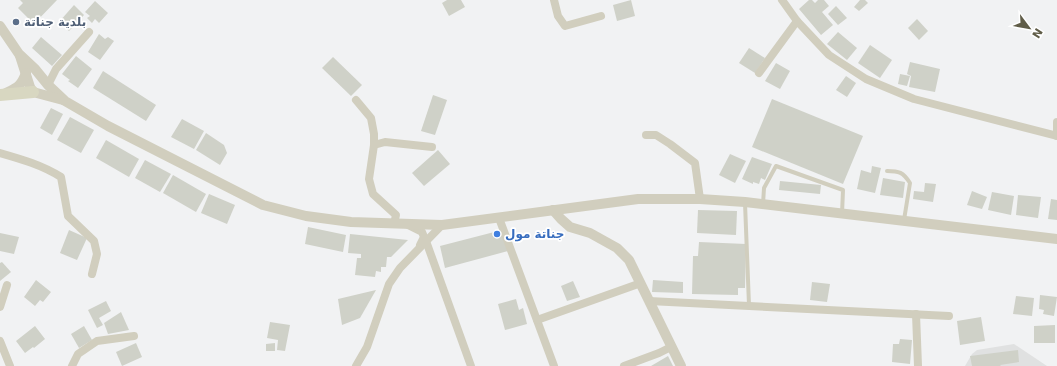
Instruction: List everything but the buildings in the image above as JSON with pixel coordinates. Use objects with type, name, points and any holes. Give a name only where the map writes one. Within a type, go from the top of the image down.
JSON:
[{"type":"main road","points":[[1,95],[33,92]]},
{"type":"street","points":[[554,0],[558,16],[565,26],[601,16]]},
{"type":"street","points":[[782,0],[797,21],[829,55],[866,79],[914,99],[1057,136],[1057,122]]},
{"type":"street","points":[[759,73],[797,21]]},
{"type":"street","points":[[0,26],[19,54],[65,101],[108,126],[262,206],[306,216],[351,222],[442,225],[638,199],[700,199],[763,204],[1057,239]]},
{"type":"street","points":[[33,92],[48,85],[56,69],[88,32]]},
{"type":"street","points":[[19,54],[33,92],[65,101]]},
{"type":"street","points":[[33,92],[38,83],[37,72]]},
{"type":"street","points":[[1,95],[18,88],[26,73]]},
{"type":"street","points":[[356,100],[371,118],[374,145],[369,179],[373,194],[396,215],[394,224]]},
{"type":"street","points":[[646,135],[656,135],[694,163],[700,199]]},
{"type":"street","points":[[374,145],[385,142],[432,147]]},
{"type":"street","points":[[0,153],[22,159],[51,171],[61,178],[68,216],[94,241],[97,254],[92,274]]},
{"type":"street","points":[[553,210],[570,227],[590,233],[617,248],[630,260],[680,366]]},
{"type":"street","points":[[499,218],[554,366]]},
{"type":"street","points":[[405,224],[422,232],[424,237],[419,249]]},
{"type":"street","points":[[356,366],[367,347],[389,284],[400,268],[442,225]]},
{"type":"street","points":[[426,241],[471,366]]},
{"type":"street","points":[[537,320],[641,283]]},
{"type":"street","points":[[0,307],[7,285]]},
{"type":"street","points":[[649,301],[949,316]]},
{"type":"street","points":[[916,314],[918,366]]},
{"type":"street","points":[[72,366],[78,354],[97,340],[134,336]]},
{"type":"street","points":[[0,341],[10,366]]},
{"type":"street","points":[[624,366],[671,347]]},
{"type":"lane","points":[[763,204],[764,188],[776,166],[843,190],[842,214]]},
{"type":"lane","points":[[887,171],[898,171],[905,176],[910,183],[904,221]]},
{"type":"lane","points":[[744,202],[747,237],[749,305]]},
{"type":"shaded area","points":[[1014,344],[1047,366],[965,366],[972,354],[977,350]]},
{"type":"place","name":"بلدية جناتة","points":[[16,22]]},
{"type":"place","name":"جناتة مول","points":[[497,234]]}]
